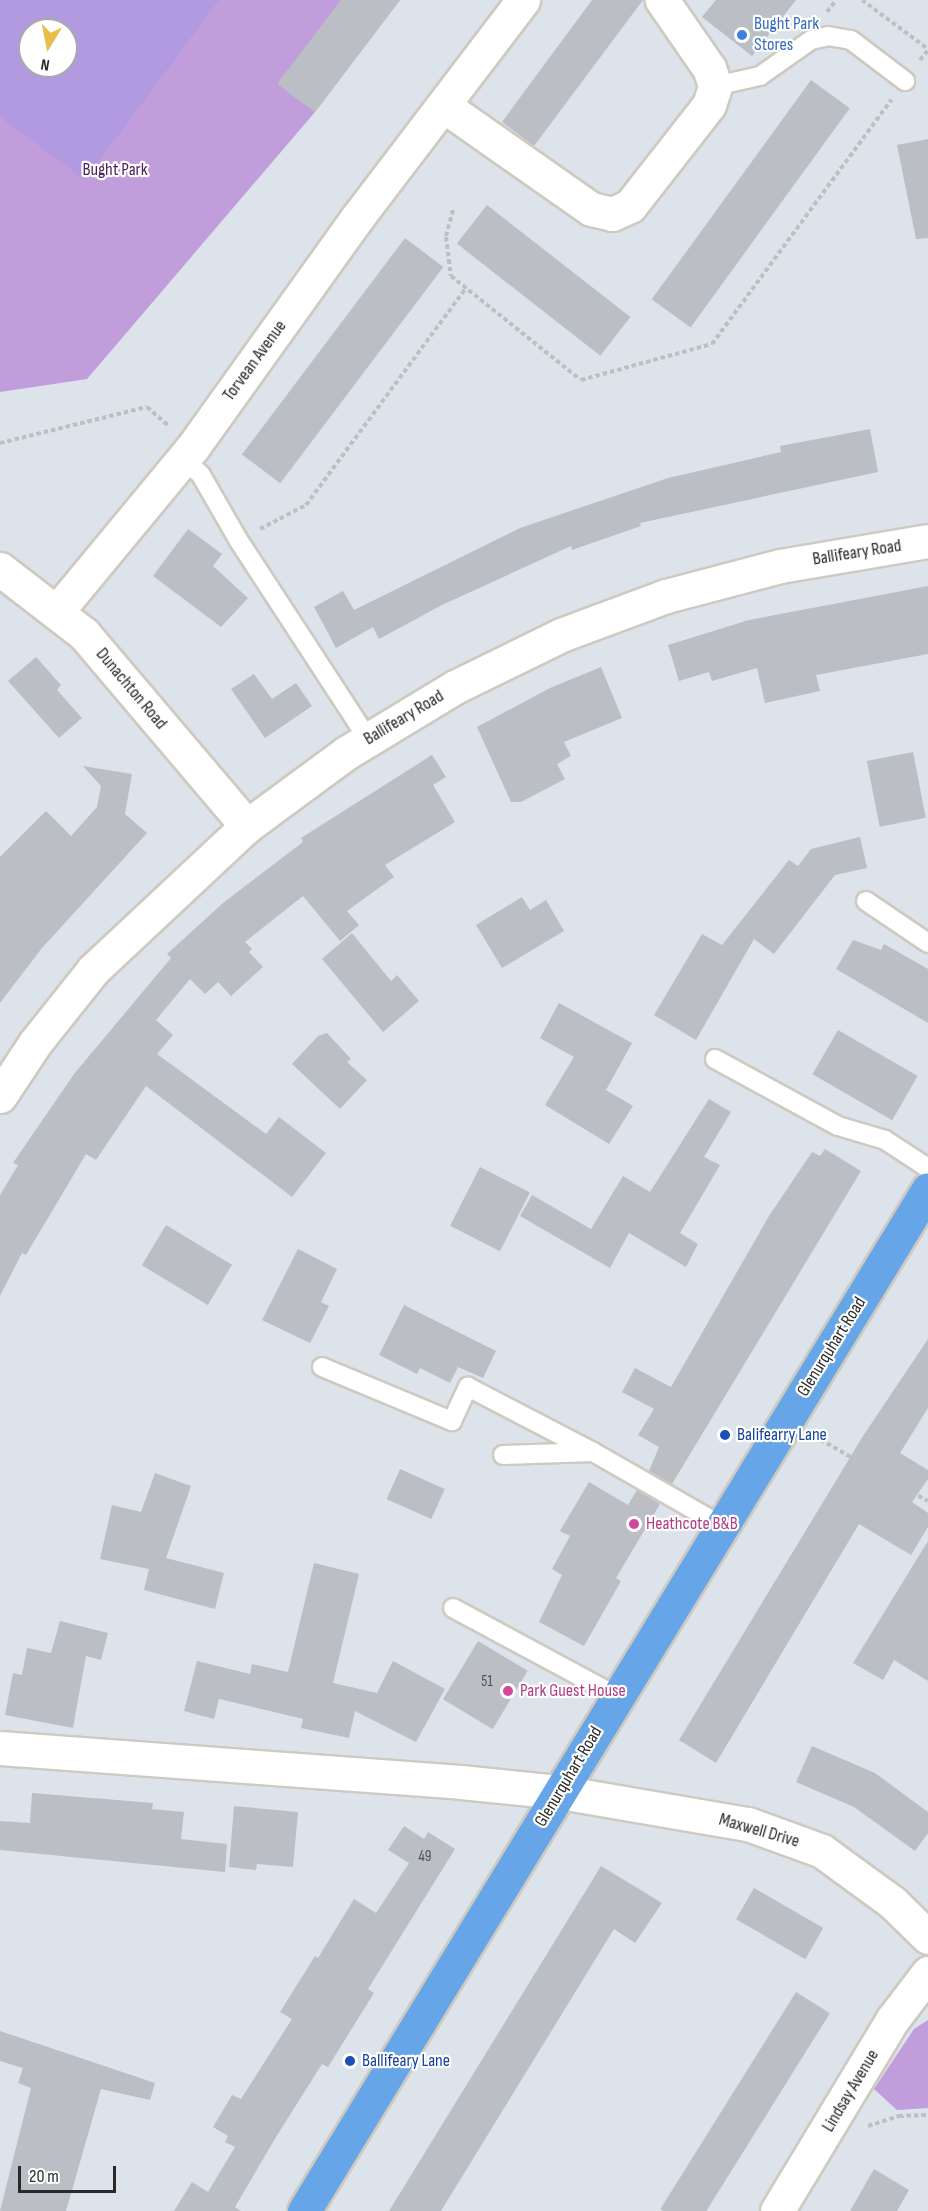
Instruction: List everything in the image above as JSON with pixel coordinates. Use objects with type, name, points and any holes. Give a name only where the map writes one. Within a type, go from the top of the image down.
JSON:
[{"type":"highway","name":"Glenurquhart Road","points":[[304,2211],[928,1189]]},
{"type":"street","name":"Torvean Avenue","points":[[58,610],[188,452],[357,218],[523,0]]},
{"type":"street","points":[[444,106],[591,209],[612,214],[630,206],[709,105],[716,86],[709,68],[662,0]]},
{"type":"street","name":"Ballifeary Road","points":[[0,1096],[35,1043],[93,970],[247,826],[368,739],[455,687],[561,635],[666,596],[780,566],[928,542]]},
{"type":"street","name":"Dunachton Road","points":[[0,569],[58,610],[84,634],[247,826]]},
{"type":"street","points":[[0,1748],[461,1782],[560,1792]]},
{"type":"street","name":"Maxwell Drive","points":[[560,1792],[748,1824],[822,1851],[892,1902],[928,1937]]},
{"type":"street","name":"Lindsay Avenue","points":[[777,2211],[893,2019],[928,1973]]},
{"type":"lane","points":[[716,86],[760,76],[811,40],[828,36],[851,40],[905,81]]},
{"type":"lane","points":[[188,452],[239,541],[368,739]]},
{"type":"lane","points":[[866,901],[928,943]]},
{"type":"lane","points":[[715,1059],[838,1126],[885,1140],[928,1168]]},
{"type":"lane","points":[[322,1367],[452,1421],[468,1387],[593,1452],[722,1526]]},
{"type":"lane","points":[[503,1455],[593,1452]]},
{"type":"lane","points":[[453,1608],[618,1697]]},
{"type":"path","points":[[827,12],[836,0]]},
{"type":"path","points":[[862,0],[928,50]]},
{"type":"path","points":[[453,210],[446,237],[451,276],[582,380],[712,344],[882,112]]},
{"type":"path","points":[[239,541],[306,505],[466,288]]},
{"type":"path","points":[[0,443],[147,407],[188,452]]},
{"type":"path","points":[[787,1420],[928,1501]]},
{"type":"path","points":[[861,2130],[879,2120],[928,2115]]},
{"type":"green space","name":"Bught Park","points":[[0,0],[400,0],[315,112],[87,379],[0,392]]},
{"type":"green space","points":[[928,2020],[928,2108],[897,2110],[874,2089],[914,2029]]},
{"type":"shaded area","points":[[0,0],[219,0],[85,180],[0,117]]},
{"type":"building","points":[[341,0],[400,0],[315,112],[277,84]]},
{"type":"building","points":[[592,0],[643,0],[534,146],[502,122]]},
{"type":"building","points":[[716,0],[796,0],[752,56],[702,17]]},
{"type":"building","points":[[811,80],[850,108],[691,327],[652,299]]},
{"type":"building","points":[[928,139],[928,238],[916,239],[897,145]]},
{"type":"building","points":[[487,205],[630,317],[600,356],[457,244]]},
{"type":"building","points":[[405,238],[443,267],[280,483],[242,454]]},
{"type":"building","points":[[870,429],[878,472],[640,523],[641,526],[572,550],[571,546],[442,605],[379,639],[373,627],[336,648],[314,607],[343,591],[354,610],[520,528],[668,478],[781,452],[780,446]]},
{"type":"building","points":[[188,529],[222,554],[213,566],[248,598],[221,627],[153,576]]},
{"type":"building","points":[[928,586],[928,654],[816,675],[820,691],[765,703],[757,668],[712,681],[709,672],[679,681],[668,645],[749,620]]},
{"type":"building","points":[[36,657],[61,685],[57,690],[82,718],[59,738],[8,681]]},
{"type":"building","points":[[601,667],[622,718],[564,742],[571,756],[557,764],[565,779],[521,802],[511,802],[477,727],[550,688]]},
{"type":"building","points":[[254,674],[272,699],[296,683],[312,706],[265,738],[231,689]]},
{"type":"building","points":[[913,752],[926,818],[880,827],[867,761]]},
{"type":"building","points":[[432,755],[446,777],[433,785],[455,822],[385,865],[394,877],[347,911],[359,925],[340,941],[303,896],[245,942],[252,949],[249,952],[263,967],[231,996],[218,982],[205,994],[190,979],[156,1020],[173,1035],[157,1054],[266,1134],[279,1117],[326,1153],[292,1197],[146,1086],[96,1160],[86,1154],[26,1255],[22,1253],[0,1296],[0,1195],[18,1165],[13,1163],[74,1074],[171,958],[167,954],[223,903],[303,842],[301,838]]},
{"type":"building","points":[[83,766],[132,774],[125,814],[147,833],[42,948],[0,1003],[0,857],[46,811],[71,836],[97,807],[101,786]]},
{"type":"building","points":[[860,837],[867,868],[835,875],[774,954],[754,939],[696,1040],[654,1015],[702,934],[722,945],[789,860],[798,866],[811,849]]},
{"type":"building","points":[[522,897],[530,910],[546,900],[564,931],[502,968],[476,925]]},
{"type":"building","points":[[352,933],[391,981],[397,975],[419,1001],[383,1032],[322,959]]},
{"type":"building","points":[[853,940],[881,950],[884,944],[928,969],[928,1023],[836,969]]},
{"type":"building","points":[[559,1003],[632,1043],[606,1090],[633,1106],[609,1144],[545,1105],[574,1057],[540,1038]]},
{"type":"building","points":[[838,1030],[918,1076],[892,1120],[812,1074]]},
{"type":"building","points":[[327,1033],[351,1059],[347,1062],[367,1080],[340,1109],[292,1064],[318,1036]]},
{"type":"building","points":[[709,1099],[731,1112],[704,1157],[720,1165],[680,1233],[698,1244],[686,1267],[629,1233],[610,1268],[520,1216],[532,1195],[591,1229],[623,1176],[650,1192]]},
{"type":"building","points":[[825,1149],[861,1171],[672,1484],[649,1471],[659,1447],[638,1435],[654,1409],[622,1392],[635,1368],[671,1387],[769,1216],[812,1152],[820,1156]]},
{"type":"building","points":[[480,1167],[530,1192],[500,1251],[450,1226]]},
{"type":"building","points":[[166,1225],[232,1265],[208,1305],[142,1265]]},
{"type":"building","points":[[298,1249],[337,1269],[321,1302],[329,1306],[310,1343],[262,1320]]},
{"type":"building","points":[[404,1305],[496,1351],[483,1378],[458,1367],[450,1383],[420,1368],[417,1374],[379,1355]]},
{"type":"building","points":[[928,1339],[928,1408],[900,1453],[928,1470],[928,1479],[912,1502],[928,1513],[928,1527],[911,1555],[859,1524],[716,1763],[679,1740],[863,1436]]},
{"type":"building","points":[[400,1469],[445,1489],[431,1519],[387,1499]]},
{"type":"building","points":[[155,1473],[191,1486],[166,1558],[224,1573],[215,1609],[144,1590],[149,1569],[100,1559],[112,1505],[141,1512]]},
{"type":"building","points":[[589,1482],[628,1505],[637,1490],[660,1504],[616,1578],[621,1581],[584,1646],[539,1622],[562,1575],[552,1569],[570,1536],[560,1531]]},
{"type":"building","points":[[928,1541],[928,1681],[894,1660],[883,1680],[853,1663]]},
{"type":"building","points":[[314,1563],[359,1574],[333,1683],[377,1693],[393,1661],[445,1689],[416,1742],[355,1711],[349,1738],[301,1728],[303,1719],[219,1699],[214,1719],[184,1711],[197,1661],[250,1674],[252,1664],[288,1672]]},
{"type":"building","points":[[60,1621],[108,1633],[101,1660],[86,1656],[73,1728],[5,1715],[13,1673],[22,1675],[27,1648],[51,1653]]},
{"type":"building","points":[[478,1641],[528,1671],[493,1729],[443,1699]]},
{"type":"building","points":[[812,1746],[875,1773],[928,1812],[928,1833],[915,1851],[854,1807],[796,1782]]},
{"type":"building","points":[[32,1793],[153,1803],[152,1809],[184,1812],[181,1839],[227,1844],[225,1872],[0,1850],[0,1821],[30,1823]]},
{"type":"building","points":[[234,1806],[298,1812],[293,1867],[257,1864],[256,1870],[229,1867]]},
{"type":"building","points":[[404,1826],[424,1839],[428,1832],[455,1849],[368,1989],[374,1993],[328,2067],[322,2064],[276,2137],[235,2207],[241,2211],[174,2211],[192,2182],[208,2192],[235,2147],[225,2142],[228,2136],[213,2127],[232,2095],[241,2099],[292,2019],[280,2012],[315,1956],[318,1958],[354,1899],[376,1913],[409,1863],[388,1850]]},
{"type":"building","points":[[601,1866],[662,1903],[635,1943],[614,1929],[441,2211],[389,2211]]},
{"type":"building","points":[[754,1888],[823,1928],[805,1959],[736,1919]]},
{"type":"building","points":[[796,1992],[830,2013],[706,2211],[660,2209]]},
{"type":"building","points":[[0,2031],[155,2083],[150,2100],[101,2089],[66,2211],[0,2211],[31,2088],[18,2083],[23,2068],[0,2061]]},
{"type":"building","points":[[874,2169],[909,2190],[897,2211],[850,2211]]},
{"type":"place","name":"Bught Park Stores","points":[[742,35]]},
{"type":"place","name":"Balifearry Lane","points":[[725,1435]]},
{"type":"place","name":"Heathcote B&B","points":[[634,1524]]},
{"type":"place","name":"Park Guest House","points":[[508,1691]]},
{"type":"place","name":"Ballifeary Lane","points":[[350,2061]]}]
